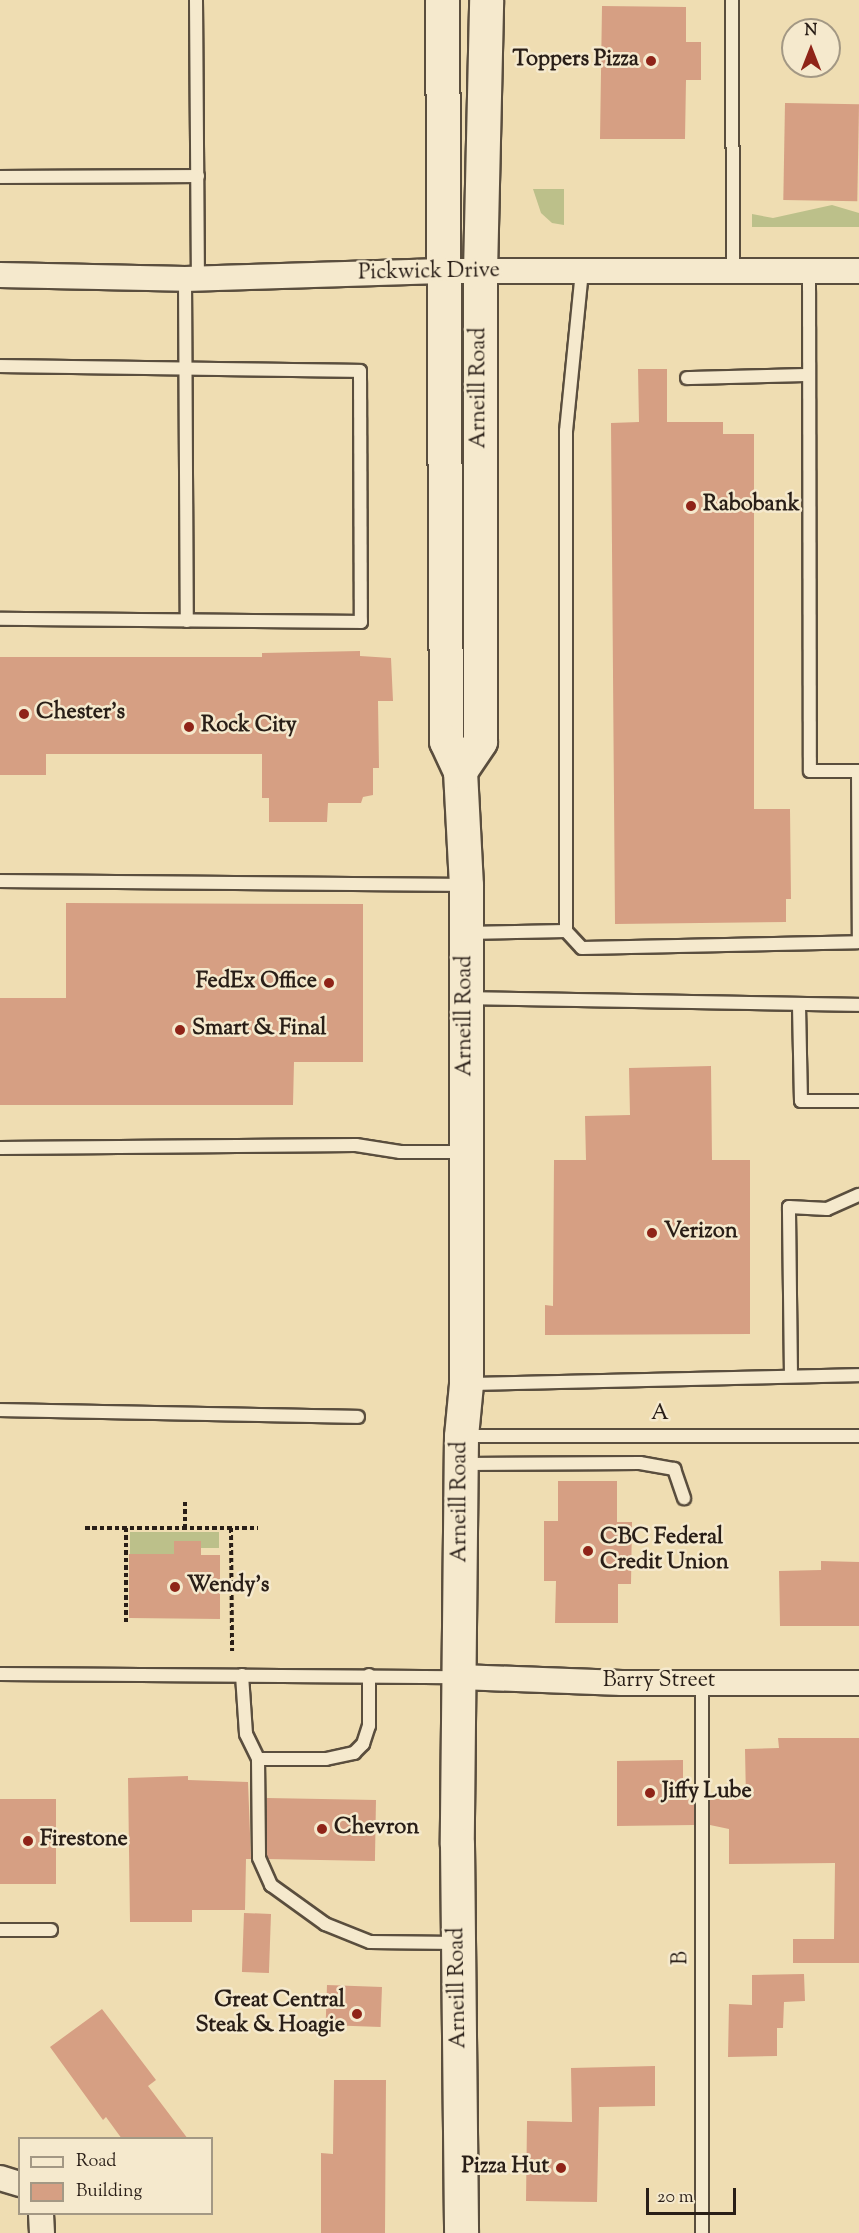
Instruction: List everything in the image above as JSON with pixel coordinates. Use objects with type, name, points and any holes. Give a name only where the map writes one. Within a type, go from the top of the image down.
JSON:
[{"type":"main road","name":"Arneill Road","points":[[441,0],[446,741],[460,771],[466,885],[466,1384],[461,1450],[458,1943],[461,2233]]},
{"type":"main road","name":"Arneill Road","points":[[460,771],[480,741],[480,272],[486,0]]},
{"type":"street","name":"Pickwick Drive","points":[[0,275],[192,278],[442,271],[859,271]]},
{"type":"street","name":"Barry Street","points":[[460,1677],[859,1683]]},
{"type":"street","points":[[0,2178],[18,2183]]},
{"type":"street","points":[[41,2215],[42,2233]]},
{"type":"lane","points":[[187,621],[185,369],[198,176],[196,0]]},
{"type":"lane","points":[[732,0],[733,271]]},
{"type":"lane","points":[[0,177],[198,176]]},
{"type":"lane","points":[[582,271],[567,431],[567,931],[582,948],[859,942],[858,771],[810,771],[809,272]]},
{"type":"lane","points":[[0,366],[360,371],[361,622],[0,619]]},
{"type":"lane","points":[[687,378],[809,375]]},
{"type":"lane","points":[[0,881],[466,885]]},
{"type":"lane","points":[[466,933],[567,931]]},
{"type":"lane","points":[[466,998],[859,1005]]},
{"type":"lane","points":[[799,1005],[801,1101],[859,1101]]},
{"type":"lane","points":[[0,1148],[356,1145],[400,1152],[467,1152]]},
{"type":"lane","points":[[791,1376],[789,1207],[827,1209],[859,1195]]},
{"type":"lane","points":[[466,1384],[859,1374]]},
{"type":"lane","points":[[0,1410],[358,1417]]},
{"type":"lane","name":"A","points":[[461,1450],[859,1436]]},
{"type":"lane","points":[[461,1450],[640,1463],[674,1469],[684,1498]]},
{"type":"lane","points":[[0,1674],[460,1677]]},
{"type":"lane","points":[[242,1675],[246,1734],[258,1759],[259,1858],[271,1885],[326,1924],[370,1942],[458,1943]]},
{"type":"lane","points":[[258,1759],[326,1759],[354,1753],[363,1744],[369,1726],[369,1675]]},
{"type":"lane","name":"B","points":[[702,1682],[702,2233]]},
{"type":"lane","points":[[0,1930],[51,1930]]},
{"type":"path","points":[[185,1502],[185,1528]]},
{"type":"path","points":[[85,1528],[258,1528]]},
{"type":"path","points":[[126,1528],[126,1625]]},
{"type":"path","points":[[231,1528],[232,1651]]},
{"type":"green space","points":[[533,189],[564,189],[564,225],[552,223],[541,213]]},
{"type":"green space","points":[[832,205],[859,213],[859,227],[752,227],[752,214],[773,218]]},
{"type":"green space","points":[[130,1532],[219,1532],[219,1548],[201,1548],[201,1541],[175,1541],[174,1554],[130,1554]]},
{"type":"building","name":"Toppers Pizza","points":[[602,6],[686,7],[686,42],[701,42],[701,80],[686,80],[685,139],[600,139]]},
{"type":"building","points":[[785,103],[859,104],[857,201],[783,200]]},
{"type":"building","points":[[638,369],[667,369],[667,422],[723,422],[723,434],[754,434],[754,809],[790,809],[791,899],[786,899],[786,922],[615,924],[611,423],[639,422]]},
{"type":"building","name":"Rock City","points":[[360,651],[360,656],[391,658],[393,701],[378,701],[379,768],[373,768],[373,795],[363,797],[361,803],[328,803],[327,822],[269,822],[269,798],[262,798],[262,754],[46,754],[46,775],[0,775],[0,657],[262,657],[262,653]]},
{"type":"building","name":"Smart & Final","points":[[66,903],[363,904],[363,1062],[294,1062],[293,1105],[0,1105],[0,998],[66,998]]},
{"type":"building","name":"Verizon","points":[[711,1066],[712,1160],[750,1160],[750,1334],[545,1335],[545,1305],[553,1306],[554,1160],[586,1160],[585,1116],[630,1115],[629,1068]]},
{"type":"building","name":"CBC Federal Credit Union","points":[[558,1481],[617,1481],[617,1522],[632,1522],[631,1584],[618,1584],[618,1623],[555,1623],[556,1581],[544,1581],[544,1521],[558,1521]]},
{"type":"building","name":"Wendy's","points":[[174,1541],[201,1541],[201,1555],[220,1555],[220,1619],[129,1618],[129,1554],[174,1554]]},
{"type":"building","points":[[821,1561],[859,1562],[859,1626],[780,1626],[779,1571],[821,1570]]},
{"type":"building","points":[[778,1738],[859,1738],[859,1963],[793,1963],[793,1939],[834,1939],[835,1863],[729,1864],[729,1829],[710,1825],[710,1799],[746,1799],[745,1749],[779,1748]]},
{"type":"building","name":"Jiffy Lube","points":[[683,1760],[683,1800],[694,1799],[694,1825],[617,1826],[617,1761]]},
{"type":"building","points":[[188,1776],[188,1780],[248,1782],[251,1859],[246,1859],[245,1910],[192,1910],[192,1922],[130,1922],[128,1778]]},
{"type":"building","name":"Chevron","points":[[267,1798],[376,1800],[375,1861],[266,1859]]},
{"type":"building","name":"Firestone","points":[[0,1799],[56,1799],[56,1884],[0,1884]]},
{"type":"building","points":[[244,1913],[271,1914],[269,1973],[242,1972]]},
{"type":"building","points":[[804,1974],[805,2001],[784,2002],[783,2028],[777,2028],[777,2056],[728,2057],[729,2004],[752,2005],[752,1975]]},
{"type":"building","points":[[327,1985],[382,1987],[381,2027],[326,2025]]},
{"type":"building","points":[[102,2009],[156,2080],[148,2086],[186,2137],[121,2137],[106,2117],[103,2120],[50,2047]]},
{"type":"building","points":[[655,2066],[655,2106],[599,2107],[597,2202],[526,2201],[527,2121],[572,2122],[571,2068]]},
{"type":"building","points":[[334,2080],[386,2080],[385,2233],[321,2233],[321,2153],[333,2154]]},
{"type":"place","name":"Toppers Pizza","points":[[651,61]]},
{"type":"place","name":"Rabobank","points":[[691,506]]},
{"type":"place","name":"Chester's","points":[[24,714]]},
{"type":"place","name":"Rock City","points":[[189,727]]},
{"type":"place","name":"FedEx Office","points":[[329,983]]},
{"type":"place","name":"Smart & Final","points":[[180,1030]]},
{"type":"place","name":"Verizon","points":[[652,1233]]},
{"type":"place","name":"CBC Federal Credit Union","points":[[588,1551]]},
{"type":"place","name":"Wendy's","points":[[175,1587]]},
{"type":"place","name":"Jiffy Lube","points":[[650,1793]]},
{"type":"place","name":"Chevron","points":[[322,1829]]},
{"type":"place","name":"Firestone","points":[[28,1841]]},
{"type":"place","name":"Great Central Steak & Hoagie","points":[[357,2014]]},
{"type":"place","name":"Pizza Hut","points":[[561,2168]]}]
